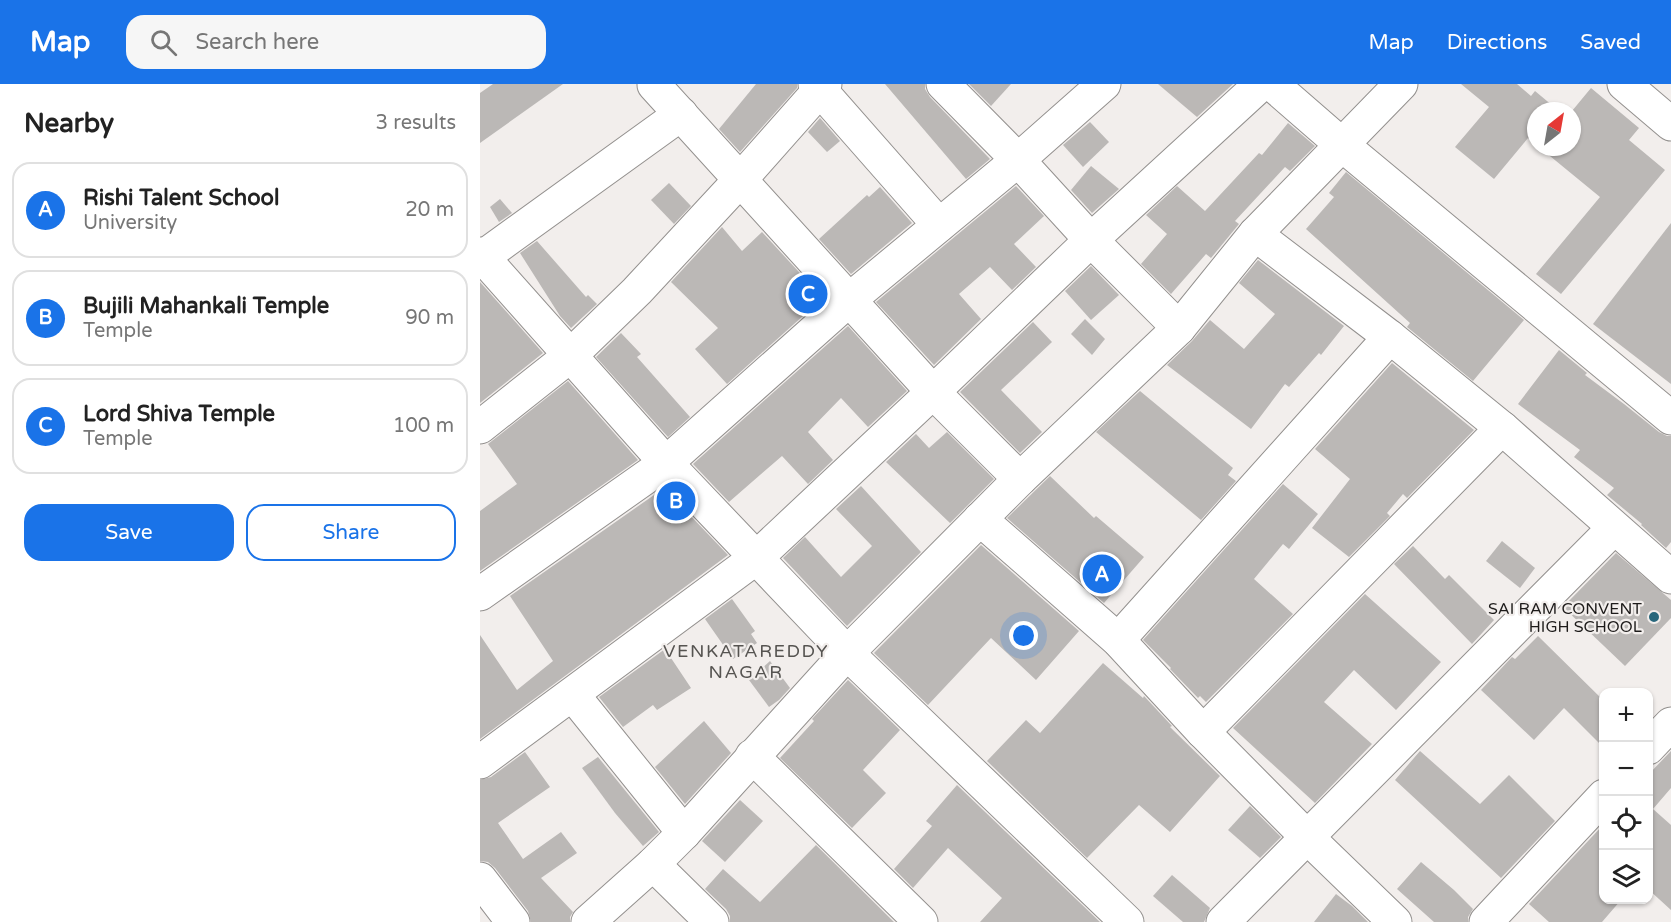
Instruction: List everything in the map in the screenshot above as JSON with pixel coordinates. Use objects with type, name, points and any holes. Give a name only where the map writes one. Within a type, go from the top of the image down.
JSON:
[{"type":"street","points":[[486,577],[666,463],[849,300],[1018,160],[1104,84]]},
{"type":"street","points":[[480,762],[756,558],[1091,240],[1261,84]]},
{"type":"street","points":[[1272,84],[1671,418]]},
{"type":"street","points":[[588,922],[684,833],[847,653],[980,519],[1179,328],[1255,234],[1401,84]]},
{"type":"street","points":[[1624,84],[1671,124]]},
{"type":"street","points":[[654,85],[933,392],[1020,479]]},
{"type":"street","points":[[946,85],[1091,240],[1179,328]]},
{"type":"street","points":[[480,426],[571,355],[637,291],[740,180],[820,86],[939,225]]},
{"type":"street","points":[[681,114],[481,256],[666,463],[847,653],[1127,922]]},
{"type":"street","points":[[1255,234],[1390,337],[1502,428],[1671,577]]},
{"type":"street","points":[[1118,640],[1390,337]]},
{"type":"street","points":[[1203,732],[1502,428]]},
{"type":"street","points":[[980,519],[1118,640],[1203,732],[1395,922]]},
{"type":"street","points":[[1223,922],[1614,528]]},
{"type":"street","points":[[573,695],[684,833]]},
{"type":"street","points":[[1653,743],[1671,724]]},
{"type":"street","points":[[752,756],[921,922]]},
{"type":"street","points":[[1486,922],[1599,801]]},
{"type":"street","points":[[653,864],[712,922]]},
{"type":"street","points":[[480,879],[513,922]]},
{"type":"building","points":[[493,84],[563,84],[480,143],[480,93]]},
{"type":"building","points":[[756,84],[797,84],[797,88],[740,152],[719,129]]},
{"type":"building","points":[[885,84],[925,84],[930,97],[990,159],[966,179]]},
{"type":"building","points":[[969,84],[1011,84],[991,106]]},
{"type":"building","points":[[1158,84],[1233,84],[1197,117]]},
{"type":"building","points":[[1461,84],[1517,84],[1531,96],[1535,91],[1548,102],[1527,102],[1527,139],[1494,179],[1455,147],[1489,107]]},
{"type":"building","points":[[1591,88],[1639,128],[1629,140],[1665,170],[1561,294],[1536,274],[1600,197],[1550,156],[1581,156],[1579,102]]},
{"type":"building","points":[[820,118],[840,141],[827,152],[808,132]]},
{"type":"building","points":[[1090,122],[1109,142],[1083,167],[1063,145]]},
{"type":"building","points":[[1288,123],[1315,146],[1290,171],[1285,167],[1235,221],[1239,224],[1211,258],[1206,254],[1171,294],[1141,264],[1167,234],[1146,215],[1177,186],[1205,211],[1259,153],[1262,155]]},
{"type":"building","points":[[1091,166],[1119,189],[1092,213],[1071,190]]},
{"type":"building","points":[[1346,172],[1524,320],[1473,381],[1407,327],[1410,323],[1306,229],[1334,197],[1329,193]]},
{"type":"building","points":[[669,183],[691,206],[674,224],[651,200]]},
{"type":"building","points":[[1016,186],[1044,216],[1014,244],[1036,267],[1012,290],[990,267],[959,294],[981,319],[934,365],[876,302]]},
{"type":"building","points":[[880,187],[912,223],[851,274],[819,239],[867,195],[869,197]]},
{"type":"building","points":[[500,199],[512,213],[499,222],[490,207]]},
{"type":"building","points":[[1671,223],[1671,384],[1593,324]]},
{"type":"building","points":[[722,227],[742,251],[762,232],[823,298],[727,384],[695,349],[718,328],[671,282]]},
{"type":"building","points":[[537,241],[586,297],[588,295],[597,304],[571,328],[560,316],[520,253]]},
{"type":"building","points":[[1258,260],[1344,326],[1321,355],[1319,353],[1289,387],[1285,384],[1251,429],[1167,365],[1210,320],[1244,349],[1275,314],[1239,283]]},
{"type":"building","points":[[1091,266],[1119,295],[1091,320],[1065,291]]},
{"type":"building","points":[[480,282],[543,353],[480,403]]},
{"type":"building","points":[[1085,319],[1105,339],[1092,355],[1071,334]]},
{"type":"building","points":[[1033,322],[1052,342],[1001,390],[1042,432],[1020,453],[960,392]]},
{"type":"building","points":[[848,326],[907,391],[868,427],[841,398],[808,432],[833,460],[808,484],[782,456],[729,502],[693,464]]},
{"type":"building","points":[[621,333],[641,354],[637,357],[690,417],[668,437],[596,357]]},
{"type":"building","points":[[1559,350],[1587,373],[1585,375],[1659,432],[1671,436],[1671,542],[1666,548],[1642,524],[1607,495],[1614,488],[1574,457],[1580,450],[1518,404]]},
{"type":"building","points":[[1392,363],[1474,430],[1407,498],[1403,494],[1387,513],[1390,516],[1349,557],[1312,528],[1350,479],[1315,449]]},
{"type":"building","points":[[568,381],[638,460],[480,571],[480,511],[517,484],[488,444]]},
{"type":"building","points":[[1140,391],[1233,468],[1228,475],[1236,481],[1201,520],[1096,432]]},
{"type":"building","points":[[947,432],[994,479],[950,523],[886,462],[916,434],[929,448]]},
{"type":"building","points":[[1050,476],[1094,518],[1096,516],[1144,557],[1104,603],[1007,518]]},
{"type":"building","points":[[1283,484],[1318,514],[1289,549],[1283,544],[1254,579],[1293,614],[1206,702],[1200,696],[1198,698],[1143,640]]},
{"type":"building","points":[[861,486],[921,552],[847,626],[783,558],[805,537],[841,577],[872,546],[836,509]]},
{"type":"building","points":[[664,488],[728,555],[480,739],[480,635],[517,690],[553,661],[510,596]]},
{"type":"building","points":[[1502,541],[1535,568],[1520,588],[1486,561]]},
{"type":"building","points":[[981,545],[1079,631],[1036,680],[991,638],[928,705],[874,653]]},
{"type":"building","points":[[1413,546],[1445,579],[1449,575],[1494,620],[1472,644],[1394,564]]},
{"type":"building","points":[[1616,553],[1671,600],[1671,618],[1625,666],[1563,607]]},
{"type":"building","points":[[1365,594],[1441,662],[1396,710],[1354,670],[1324,702],[1372,744],[1315,803],[1233,728]]},
{"type":"building","points":[[732,599],[755,631],[751,634],[757,643],[733,659],[705,619]]},
{"type":"building","points":[[1538,636],[1599,696],[1599,743],[1564,708],[1534,740],[1481,690],[1512,657],[1515,659]]},
{"type":"building","points":[[665,649],[691,688],[657,710],[653,705],[623,727],[599,697]]},
{"type":"building","points":[[770,661],[790,688],[769,707],[749,680]]},
{"type":"building","points":[[1103,663],[1143,698],[1144,696],[1172,726],[1170,727],[1220,776],[1170,832],[1139,805],[1087,858],[987,761],[1026,720],[1040,733]]},
{"type":"building","points":[[848,680],[900,730],[863,770],[886,793],[852,828],[780,758]]},
{"type":"building","points":[[704,721],[731,753],[685,804],[655,767]]},
{"type":"building","points":[[1420,751],[1480,804],[1509,775],[1555,821],[1501,878],[1395,780]]},
{"type":"building","points":[[1671,751],[1671,788],[1653,809],[1653,796],[1653,770]]},
{"type":"building","points":[[525,752],[550,787],[498,823],[523,859],[561,832],[577,853],[541,878],[573,912],[570,922],[531,922],[528,911],[495,868],[488,862],[480,861],[480,780],[491,777]]},
{"type":"building","points":[[598,757],[659,832],[643,846],[582,768]]},
{"type":"building","points":[[957,785],[1100,922],[980,922],[1002,898],[948,848],[913,888],[894,869],[932,826],[926,821]]},
{"type":"building","points":[[740,800],[763,821],[725,862],[702,841]]},
{"type":"building","points":[[1250,806],[1281,837],[1260,858],[1228,830]]},
{"type":"building","points":[[1653,809],[1671,825],[1671,910],[1653,894]]},
{"type":"building","points":[[1599,829],[1599,904],[1618,904],[1602,922],[1549,922],[1529,904]]},
{"type":"building","points":[[816,845],[894,922],[730,922],[726,909],[705,889],[723,869],[760,902]]},
{"type":"building","points":[[1421,862],[1473,909],[1468,922],[1434,922],[1397,889]]},
{"type":"building","points":[[1172,875],[1210,908],[1204,922],[1183,922],[1153,896]]},
{"type":"building","points":[[1336,894],[1352,906],[1368,922],[1314,922]]},
{"type":"place","name":"Lord Shiva Temple","points":[[808,294]]},
{"type":"place","name":"Bujili Mahankali Temple","points":[[676,501]]},
{"type":"place","name":"Rishi Talent School","points":[[1102,574]]},
{"type":"place","name":"SAI RAM CONVENT HIGH SCHOOL","points":[[1654,617]]},
{"type":"district","name":"VENKATAREDDY NAGAR","points":[[746,661]]}]
